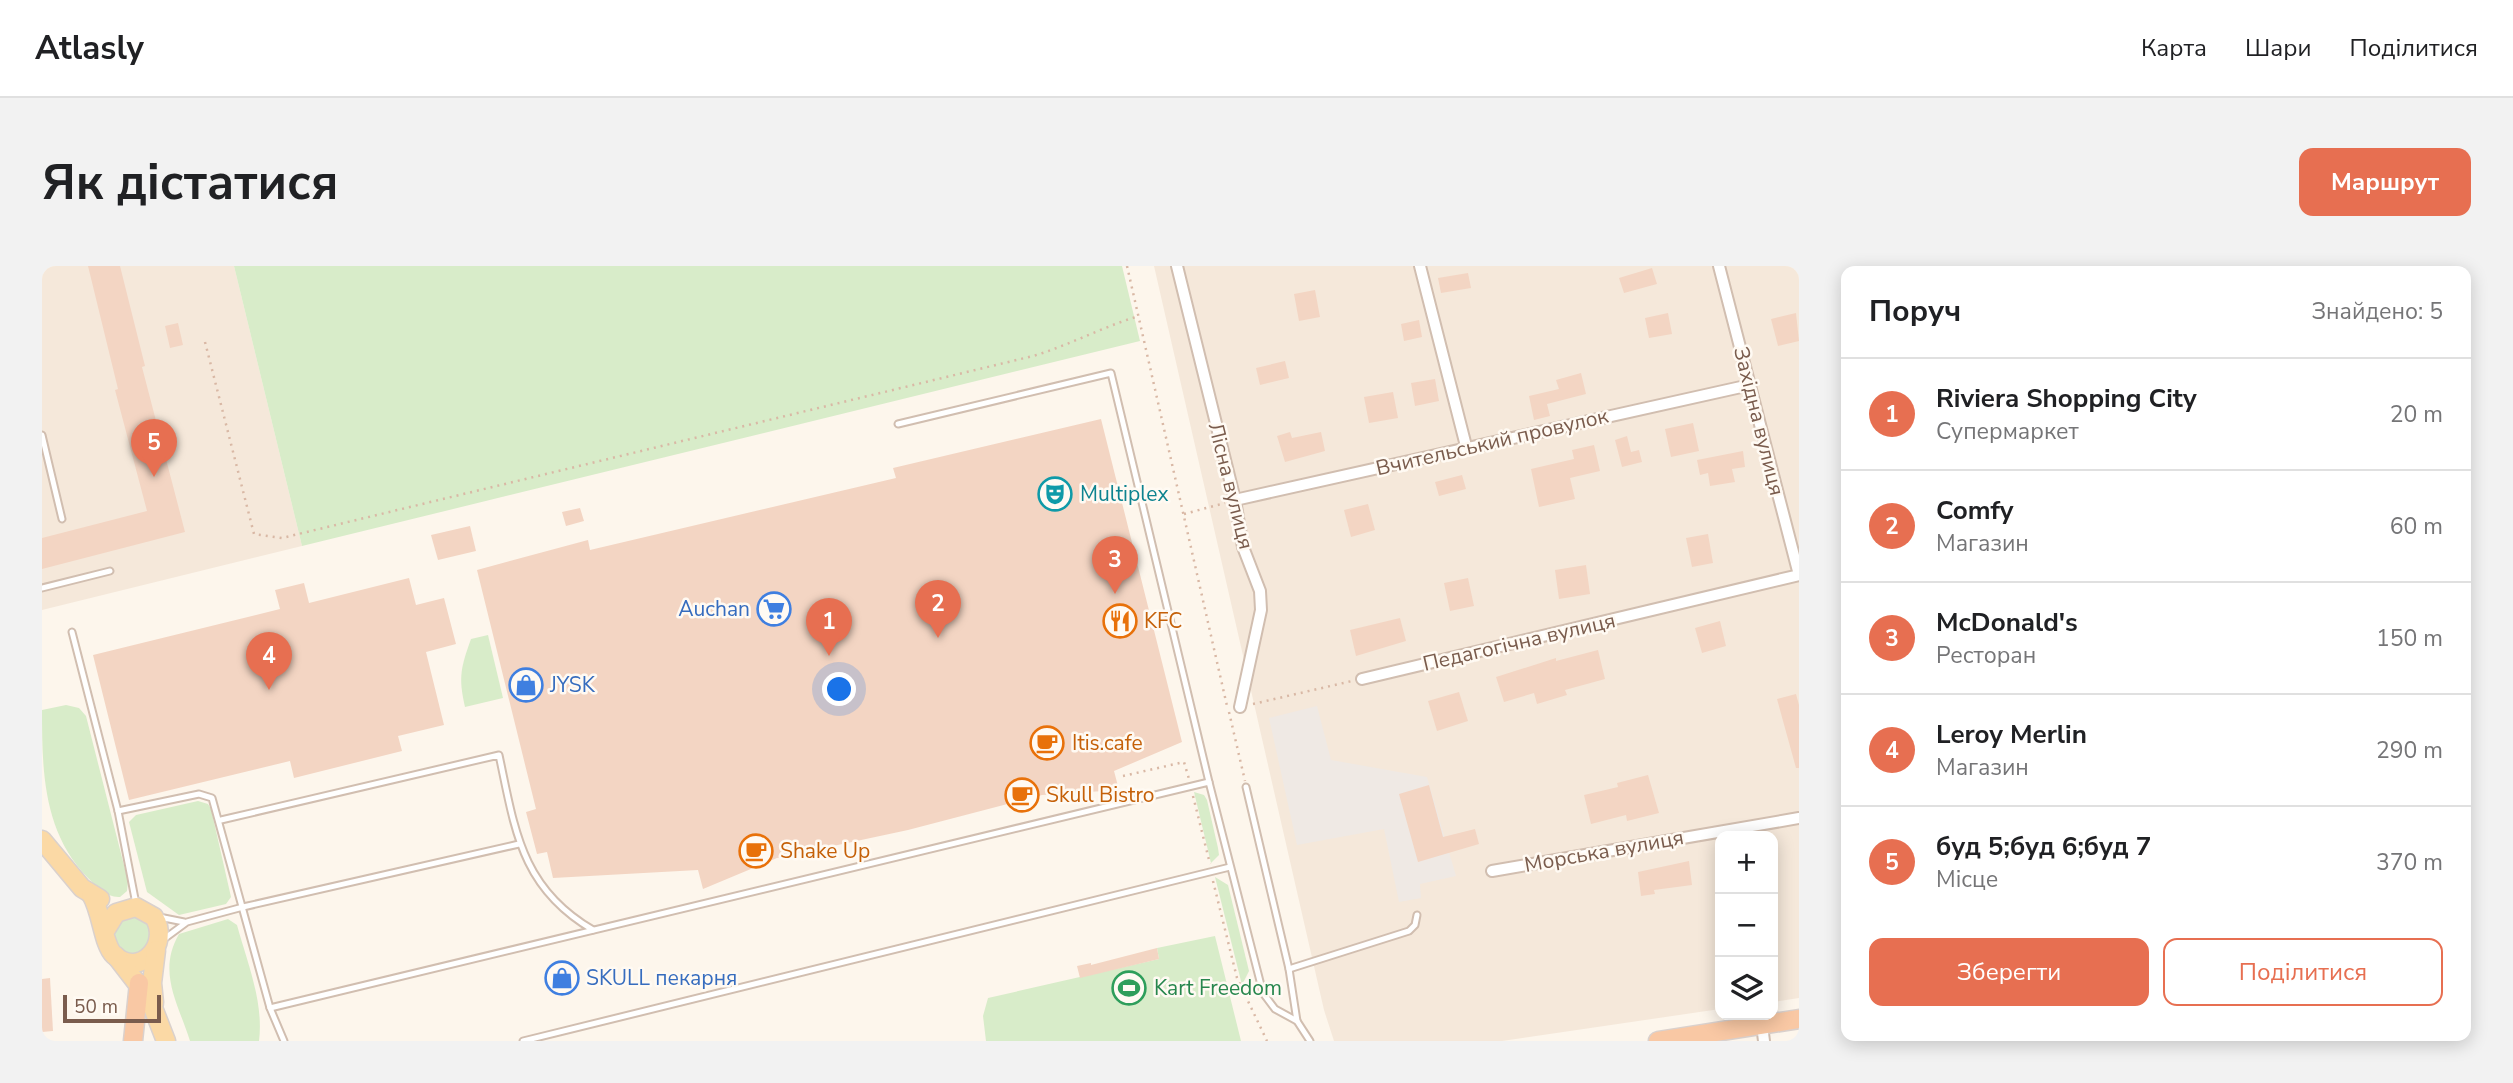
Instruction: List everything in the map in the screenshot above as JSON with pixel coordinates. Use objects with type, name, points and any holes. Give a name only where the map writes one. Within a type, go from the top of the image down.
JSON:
[{"type":"highway","points":[[133,1041],[139,983]]},
{"type":"highway","points":[[1658,1041],[1763,1033],[1799,1019]]},
{"type":"main road","points":[[42,840],[82,888],[109,903],[138,909],[158,923],[158,947],[152,983],[157,1017]]},
{"type":"main road","points":[[91,894],[101,912],[107,945],[139,983],[166,1041]]},
{"type":"main road","points":[[105,931],[116,913],[138,909]]},
{"type":"main road","points":[[116,956],[128,962],[141,961],[158,947]]},
{"type":"street","name":"Лісна вулиця","points":[[1177,266],[1235,500],[1243,547],[1260,591],[1261,610],[1240,707]]},
{"type":"street","points":[[1420,266],[1466,446]]},
{"type":"street","name":"Західна вулиця","points":[[1719,266],[1799,575]]},
{"type":"street","name":"Вчительський провулок","points":[[1235,500],[1466,446],[1751,385]]},
{"type":"street","name":"Педагогічна вулиця","points":[[1362,679],[1799,575]]},
{"type":"street","name":"Морська вулиця","points":[[1492,871],[1799,818]]},
{"type":"lane","points":[[898,424],[1111,373],[1209,782],[1263,993],[1275,1009],[1297,1021]]},
{"type":"lane","points":[[42,435],[62,519]]},
{"type":"lane","points":[[42,588],[110,571]]},
{"type":"lane","points":[[72,632],[118,811],[138,909],[167,920],[187,922],[243,906],[519,844]]},
{"type":"lane","points":[[220,820],[499,755],[519,844],[550,898],[572,918],[593,930]]},
{"type":"lane","points":[[270,1008],[1209,782]]},
{"type":"lane","points":[[1246,787],[1289,969],[1297,1021],[1310,1041]]},
{"type":"lane","points":[[118,811],[206,794],[216,805],[270,1008],[284,1041]]},
{"type":"lane","points":[[523,1041],[1230,867]]},
{"type":"lane","points":[[1289,969],[1409,931],[1415,925],[1417,915]]},
{"type":"lane","points":[[158,947],[187,922]]},
{"type":"path","points":[[1127,266],[1246,787]]},
{"type":"path","points":[[205,342],[254,534],[282,538],[1033,356],[1069,345],[1101,327],[1139,316]]},
{"type":"path","points":[[1184,514],[1235,500]]},
{"type":"path","points":[[1240,707],[1362,679]]},
{"type":"path","points":[[1123,776],[1184,762],[1188,778]]},
{"type":"path","points":[[1192,792],[1210,864]]},
{"type":"path","points":[[1213,878],[1237,978],[1267,1041]]},
{"type":"shaded area","points":[[42,266],[234,266],[302,546],[42,610]]},
{"type":"shaded area","points":[[1154,266],[1799,266],[1799,998],[1778,1001],[1778,831],[1715,831],[1715,1010],[1502,1041],[1334,1041],[1324,1010]]},
{"type":"shaded area","points":[[1317,706],[1331,760],[1427,777],[1456,876],[1420,884],[1421,898],[1399,902],[1384,829],[1297,845],[1269,718]]},
{"type":"green space","points":[[234,266],[1122,266],[1140,341],[302,546]]},
{"type":"green space","points":[[488,635],[503,698],[465,707],[461,680],[465,657],[471,639]]},
{"type":"green space","points":[[66,705],[79,708],[86,716],[128,881],[127,891],[120,897],[107,894],[99,888],[73,860],[62,841],[48,800],[42,710]]},
{"type":"green space","points":[[1194,792],[1204,795],[1207,800],[1219,855],[1211,863]]},
{"type":"green space","points":[[198,801],[208,804],[211,809],[231,897],[226,904],[179,915],[147,892],[129,822],[136,815]]},
{"type":"green space","points":[[1215,877],[1228,885],[1249,971],[1242,985]]},
{"type":"green space","points":[[145,914],[156,941],[132,958],[113,946],[112,925],[116,918]]},
{"type":"green space","points":[[228,919],[237,925],[254,982],[259,1012],[259,1041],[190,1041],[172,988],[170,961],[173,948],[179,934]]},
{"type":"green space","name":"Kart Freedom","points":[[1215,936],[1241,1041],[986,1041],[983,1016],[988,998],[1159,959],[1157,948]]},
{"type":"building","points":[[88,266],[120,266],[145,366],[142,367],[185,532],[42,569],[42,538],[147,511],[115,390],[118,389]]},
{"type":"building","points":[[1652,268],[1657,284],[1624,293],[1619,278]]},
{"type":"building","points":[[1468,273],[1471,288],[1441,293],[1438,278]]},
{"type":"building","points":[[1315,290],[1320,317],[1299,321],[1294,294]]},
{"type":"building","points":[[1668,313],[1672,334],[1649,338],[1645,318]]},
{"type":"building","points":[[1796,313],[1799,341],[1778,346],[1771,319]]},
{"type":"building","points":[[1419,320],[1422,337],[1404,341],[1401,324]]},
{"type":"building","points":[[178,323],[183,345],[170,348],[165,326]]},
{"type":"building","points":[[1285,361],[1289,378],[1260,385],[1256,368]]},
{"type":"building","points":[[1581,373],[1586,394],[1547,404],[1550,416],[1534,420],[1529,396],[1559,389],[1556,380]]},
{"type":"building","points":[[1435,379],[1439,401],[1415,406],[1411,383]]},
{"type":"building","points":[[1393,392],[1398,418],[1369,423],[1364,397]]},
{"type":"building","points":[[1101,419],[1182,742],[1114,771],[1119,790],[1042,795],[908,830],[777,858],[703,889],[698,870],[553,878],[547,852],[537,854],[526,812],[536,809],[477,570],[588,540],[590,550],[896,478],[893,468]]},
{"type":"building","points":[[1693,423],[1699,451],[1671,457],[1665,429]]},
{"type":"building","points":[[1290,432],[1292,438],[1321,432],[1325,451],[1285,462],[1277,436]]},
{"type":"building","points":[[1627,436],[1631,452],[1639,450],[1642,462],[1622,467],[1615,440]]},
{"type":"building","points":[[1594,445],[1600,471],[1570,478],[1575,499],[1539,507],[1531,469],[1574,459],[1572,450]]},
{"type":"building","points":[[1743,451],[1745,467],[1732,469],[1735,482],[1710,486],[1708,473],[1700,475],[1697,460]]},
{"type":"building","points":[[1462,475],[1466,489],[1439,496],[1435,482]]},
{"type":"building","points":[[1368,504],[1375,530],[1351,537],[1344,510]]},
{"type":"building","points":[[580,508],[584,521],[566,526],[562,512]]},
{"type":"building","points":[[470,526],[476,551],[438,560],[431,535]]},
{"type":"building","points":[[1708,534],[1713,563],[1692,567],[1686,538]]},
{"type":"building","points":[[1586,565],[1590,594],[1559,599],[1555,570]]},
{"type":"building","points":[[409,578],[416,605],[444,598],[456,644],[426,652],[444,725],[398,736],[402,751],[294,778],[290,761],[129,800],[93,655],[280,609],[275,590],[304,583],[309,603]]},
{"type":"building","points":[[1468,578],[1474,606],[1450,611],[1444,583]]},
{"type":"building","points":[[1400,618],[1406,641],[1356,656],[1350,630]]},
{"type":"building","points":[[1720,621],[1726,646],[1702,653],[1695,628]]},
{"type":"building","points":[[1598,650],[1605,679],[1565,690],[1567,695],[1537,704],[1534,693],[1504,702],[1496,677],[1556,658],[1556,661]]},
{"type":"building","points":[[1459,692],[1468,721],[1437,731],[1428,701]]},
{"type":"building","points":[[1796,694],[1799,705],[1799,768],[1796,768],[1777,699]]},
{"type":"building","points":[[1648,775],[1659,813],[1627,821],[1626,815],[1591,824],[1584,795],[1618,787],[1617,783]]},
{"type":"building","points":[[1429,785],[1443,837],[1475,829],[1479,844],[1418,862],[1399,794]]},
{"type":"building","points":[[1689,861],[1692,885],[1654,890],[1655,894],[1641,896],[1638,872]]},
{"type":"building","points":[[1157,948],[1159,959],[1080,978],[1077,966]]},
{"type":"building","points":[[50,978],[53,1031],[42,1032],[42,979]]},
{"type":"place","name":"буд 5;буд 6;буд 7","points":[[154,477]]},
{"type":"place","name":"Multiplex","points":[[1055,494]]},
{"type":"place","name":"McDonald's","points":[[1115,594]]},
{"type":"place","name":"Auchan","points":[[774,609]]},
{"type":"place","name":"KFC","points":[[1120,621]]},
{"type":"place","name":"Comfy","points":[[938,638]]},
{"type":"place","name":"Riviera Shopping City","points":[[829,656]]},
{"type":"place","name":"JYSK","points":[[526,685]]},
{"type":"place","name":"Leroy Merlin","points":[[269,690]]},
{"type":"place","name":"Itis.cafe","points":[[1047,743]]},
{"type":"place","name":"Skull Bistro","points":[[1022,795]]},
{"type":"place","name":"Shake Up","points":[[756,851]]},
{"type":"place","name":"SKULL пекарня","points":[[562,978]]},
{"type":"place","name":"Kart Freedom","points":[[1129,988]]}]
